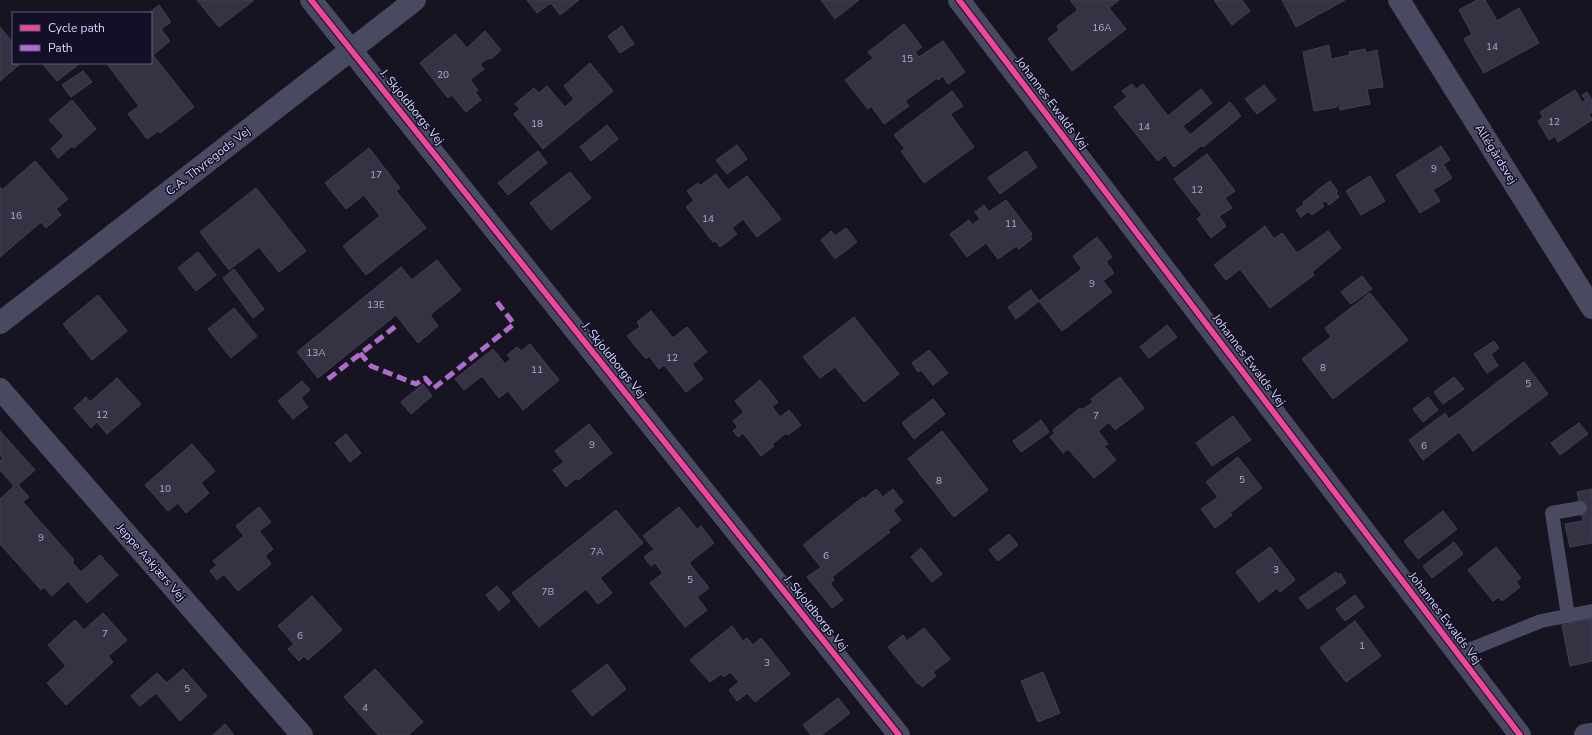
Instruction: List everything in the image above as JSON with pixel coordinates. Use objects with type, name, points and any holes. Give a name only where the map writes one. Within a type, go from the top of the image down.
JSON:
[{"type":"street","name":"J. Skjoldborgs Vej","points":[[311,0],[352,49],[899,735]]},
{"type":"street","name":"C.A. Thyregods Vej","points":[[0,323],[415,0]]},
{"type":"street","name":"Johannes Ewalds Vej","points":[[959,0],[1520,735]]},
{"type":"street","name":"Allégårdsvej","points":[[1399,0],[1592,308]]},
{"type":"street","name":"Jeppe Aakjærs Vej","points":[[0,389],[302,735]]},
{"type":"street","points":[[1585,735],[1592,734]]},
{"type":"lane","points":[[1568,616],[1552,513],[1580,508]]},
{"type":"lane","points":[[1459,654],[1541,621],[1592,611]]},
{"type":"building","points":[[197,0],[252,0],[253,1],[219,27]]},
{"type":"building","points":[[527,0],[579,0],[560,15],[551,3],[537,13]]},
{"type":"building","points":[[821,0],[859,0],[835,19]]},
{"type":"building","points":[[1070,0],[1119,0],[1109,8],[1126,29],[1072,71],[1048,39],[1059,30],[1057,26],[1078,10]]},
{"type":"building","points":[[1214,0],[1242,0],[1250,11],[1232,25]]},
{"type":"building","points":[[1282,0],[1345,0],[1296,27]]},
{"type":"building","points":[[1477,0],[1485,0],[1497,21],[1519,8],[1539,43],[1484,73],[1464,39],[1472,34],[1459,10]]},
{"type":"building","points":[[159,5],[171,22],[161,29],[170,41],[153,55],[194,107],[160,133],[158,131],[147,139],[128,114],[139,106],[107,64],[152,64],[152,12],[150,12]]},
{"type":"building","points":[[904,24],[922,47],[915,52],[919,57],[943,41],[965,72],[948,84],[943,76],[938,80],[937,78],[905,101],[909,106],[884,124],[871,106],[868,109],[845,80],[873,58],[868,52]]},
{"type":"building","points":[[622,26],[634,44],[620,53],[608,36]]},
{"type":"building","points":[[0,27],[12,42],[12,64],[20,64],[0,81]]},
{"type":"building","points":[[485,31],[501,50],[491,59],[489,58],[480,64],[484,69],[470,80],[478,90],[475,92],[481,100],[466,112],[452,95],[448,98],[420,63],[455,34],[467,48]]},
{"type":"building","points":[[1329,45],[1331,59],[1350,55],[1349,52],[1365,49],[1366,53],[1377,50],[1383,87],[1367,89],[1370,104],[1340,110],[1339,104],[1337,104],[1337,107],[1314,111],[1303,52]]},
{"type":"building","points":[[590,63],[613,91],[543,149],[514,114],[520,109],[515,104],[534,88],[539,93],[547,86],[565,107],[574,99],[564,86]]},
{"type":"building","points":[[43,64],[79,64],[57,81]]},
{"type":"building","points":[[83,71],[92,82],[71,97],[62,85]]},
{"type":"building","points":[[1132,84],[1136,89],[1143,84],[1168,116],[1201,89],[1212,103],[1183,126],[1190,135],[1230,102],[1241,116],[1203,147],[1202,145],[1174,167],[1165,155],[1158,161],[1114,107],[1127,97],[1122,91]]},
{"type":"building","points":[[1264,85],[1276,100],[1257,114],[1245,99]]},
{"type":"building","points":[[1575,90],[1582,102],[1586,101],[1582,95],[1587,92],[1592,100],[1592,112],[1589,114],[1592,120],[1558,142],[1555,136],[1549,140],[1538,121],[1543,117],[1540,112]]},
{"type":"building","points":[[952,91],[963,106],[950,114],[974,147],[924,183],[901,151],[905,149],[894,135]]},
{"type":"building","points":[[72,100],[96,129],[74,148],[72,146],[58,158],[51,149],[64,136],[49,120]]},
{"type":"building","points":[[607,125],[618,139],[591,161],[580,147]]},
{"type":"building","points":[[737,145],[747,159],[727,174],[716,160]]},
{"type":"building","points":[[1441,146],[1450,160],[1443,164],[1452,178],[1433,190],[1440,201],[1420,213],[1396,175]]},
{"type":"building","points":[[369,148],[400,188],[396,191],[426,228],[366,275],[343,246],[380,216],[364,195],[346,209],[325,183]]},
{"type":"building","points":[[538,151],[547,163],[508,195],[498,183]]},
{"type":"building","points":[[1026,151],[1037,167],[1000,194],[988,178]]},
{"type":"building","points":[[1207,154],[1235,191],[1225,198],[1232,208],[1219,216],[1226,226],[1211,238],[1197,219],[1202,215],[1174,179]]},
{"type":"building","points":[[35,161],[68,199],[56,209],[61,215],[46,228],[41,222],[0,257],[0,187],[2,190]]},
{"type":"building","points":[[570,172],[591,198],[551,230],[530,203]]},
{"type":"building","points":[[716,174],[728,190],[747,176],[781,219],[757,237],[743,219],[732,228],[737,234],[720,247],[716,241],[713,242],[686,207],[694,200],[687,191],[698,183],[700,186]]},
{"type":"building","points":[[1370,176],[1385,201],[1361,215],[1346,191]]},
{"type":"building","points":[[1330,181],[1338,191],[1336,193],[1339,197],[1329,205],[1326,201],[1323,202],[1315,192]]},
{"type":"building","points":[[256,188],[306,251],[279,272],[259,247],[229,270],[200,232]]},
{"type":"building","points":[[1315,193],[1324,206],[1312,215],[1309,211],[1301,217],[1296,210],[1304,204],[1303,202]]},
{"type":"building","points":[[1006,200],[1032,234],[1030,236],[1032,239],[1019,249],[1016,246],[998,259],[986,243],[967,257],[950,234],[969,220],[972,225],[980,219],[975,212],[984,205],[989,212]]},
{"type":"building","points":[[1265,226],[1274,239],[1282,233],[1297,253],[1328,231],[1341,248],[1312,272],[1314,275],[1270,308],[1240,269],[1226,280],[1214,265]]},
{"type":"building","points":[[846,228],[857,242],[835,259],[821,240],[831,231],[835,236]]},
{"type":"building","points":[[1097,237],[1112,257],[1106,262],[1114,273],[1103,281],[1112,292],[1062,331],[1039,301],[1082,269],[1073,256]]},
{"type":"building","points":[[198,252],[216,275],[196,291],[178,268]]},
{"type":"building","points":[[437,260],[461,290],[430,315],[438,326],[418,343],[396,315],[318,378],[297,352],[401,267],[412,280]]},
{"type":"building","points":[[234,269],[264,309],[253,318],[223,278]]},
{"type":"building","points":[[1362,276],[1372,289],[1351,304],[1341,292]]},
{"type":"building","points":[[1031,290],[1039,301],[1016,319],[1008,307]]},
{"type":"building","points":[[1370,293],[1408,340],[1333,399],[1302,359],[1331,337],[1325,328]]},
{"type":"building","points":[[98,295],[127,331],[92,360],[63,324]]},
{"type":"building","points":[[234,308],[257,336],[231,358],[208,329]]},
{"type":"building","points":[[651,311],[673,338],[687,327],[707,352],[692,364],[703,379],[686,392],[664,365],[659,369],[649,356],[646,359],[627,336],[640,327],[637,322]]},
{"type":"building","points":[[854,317],[899,374],[864,402],[835,367],[820,378],[803,357]]},
{"type":"building","points":[[1167,325],[1177,337],[1149,358],[1140,347]]},
{"type":"building","points":[[1494,341],[1499,348],[1491,354],[1498,366],[1487,373],[1474,354]]},
{"type":"building","points":[[530,344],[559,380],[523,410],[508,391],[499,398],[482,376],[464,390],[455,379],[493,349],[505,364],[511,359],[507,355],[517,347],[521,351]]},
{"type":"building","points":[[929,350],[948,373],[933,385],[921,370],[918,372],[912,363]]},
{"type":"building","points":[[1524,362],[1548,394],[1473,451],[1459,432],[1423,460],[1409,440],[1445,413],[1449,419]]},
{"type":"building","points":[[1120,377],[1144,408],[1115,430],[1109,422],[1098,431],[1108,444],[1104,446],[1116,460],[1094,478],[1068,449],[1063,453],[1050,437],[1055,433],[1053,430],[1080,408],[1082,410],[1093,402],[1091,399]]},
{"type":"building","points":[[1454,377],[1464,389],[1443,404],[1434,392]]},
{"type":"building","points":[[117,378],[141,404],[107,434],[97,422],[91,428],[74,408],[86,397],[90,402]]},
{"type":"building","points":[[760,380],[778,402],[772,407],[780,417],[789,410],[801,425],[788,435],[786,433],[772,444],[774,446],[761,456],[743,433],[738,437],[733,431],[738,427],[733,421],[744,412],[735,401]]},
{"type":"building","points":[[302,381],[310,390],[301,398],[308,407],[293,419],[278,401]]},
{"type":"building","points":[[423,384],[432,396],[411,414],[401,402]]},
{"type":"building","points":[[1428,397],[1438,410],[1423,422],[1413,409]]},
{"type":"building","points":[[933,399],[945,414],[914,439],[902,423]]},
{"type":"building","points":[[1233,416],[1251,440],[1212,466],[1196,443]]},
{"type":"building","points":[[1041,420],[1049,432],[1021,452],[1013,441]]},
{"type":"building","points":[[1579,423],[1588,434],[1560,455],[1551,443]]},
{"type":"building","points":[[589,424],[612,453],[578,480],[576,478],[566,487],[553,470],[564,462],[555,451]]},
{"type":"building","points":[[0,431],[35,470],[18,485],[29,497],[23,502],[74,560],[72,562],[81,572],[100,555],[118,575],[87,603],[68,581],[52,596],[44,587],[41,590],[0,544],[0,499],[14,486],[0,470],[0,461],[3,459],[0,455]]},
{"type":"building","points":[[942,431],[988,490],[954,517],[908,459]]},
{"type":"building","points":[[346,434],[361,453],[350,462],[335,443]]},
{"type":"building","points":[[192,444],[215,471],[201,483],[209,493],[186,513],[178,503],[168,511],[145,485]]},
{"type":"building","points":[[1238,457],[1262,488],[1230,513],[1232,515],[1215,528],[1201,509],[1218,497],[1206,482]]},
{"type":"building","points":[[876,489],[883,497],[893,489],[903,502],[893,510],[901,520],[888,530],[890,532],[832,577],[834,580],[830,583],[843,600],[832,608],[807,577],[821,567],[803,545],[863,497],[864,499]]},
{"type":"building","points":[[1592,489],[1592,543],[1570,547],[1565,524],[1583,521],[1577,492]]},
{"type":"building","points":[[259,507],[271,522],[259,531],[273,549],[265,556],[271,564],[238,591],[224,574],[217,580],[210,571],[217,565],[213,561],[244,536],[236,526]]},
{"type":"building","points":[[679,507],[697,529],[701,526],[714,543],[689,563],[709,588],[697,597],[707,610],[685,627],[650,583],[663,573],[655,563],[651,566],[644,557],[654,549],[643,536]]},
{"type":"building","points":[[616,510],[643,543],[600,578],[612,593],[598,604],[586,589],[539,627],[512,593]]},
{"type":"building","points":[[1443,511],[1457,529],[1418,559],[1404,541]]},
{"type":"building","points":[[1009,534],[1018,545],[998,561],[989,550]]},
{"type":"building","points":[[1454,542],[1463,554],[1432,578],[1423,566]]},
{"type":"building","points":[[1270,547],[1295,580],[1280,592],[1277,588],[1259,602],[1236,572]]},
{"type":"building","points":[[1496,547],[1521,578],[1516,582],[1520,587],[1502,601],[1499,597],[1493,601],[1468,570]]},
{"type":"building","points":[[921,548],[942,574],[932,582],[911,557]]},
{"type":"building","points":[[1336,572],[1338,575],[1340,573],[1346,583],[1308,609],[1299,598]]},
{"type":"building","points":[[497,586],[510,601],[499,611],[486,595]]},
{"type":"building","points":[[1355,595],[1364,607],[1345,621],[1336,609]]},
{"type":"building","points":[[312,596],[342,630],[308,660],[304,656],[299,661],[288,649],[294,644],[278,626]]},
{"type":"building","points":[[103,613],[127,640],[108,656],[113,662],[66,705],[47,683],[66,666],[48,645],[75,620],[84,630]]},
{"type":"building","points":[[1592,619],[1592,661],[1570,666],[1562,625]]},
{"type":"building","points":[[1355,621],[1381,656],[1346,682],[1320,648]]},
{"type":"building","points":[[732,626],[743,641],[747,638],[753,645],[761,638],[790,674],[755,702],[747,693],[737,701],[729,690],[739,682],[730,672],[724,677],[721,674],[710,682],[690,660]]},
{"type":"building","points":[[924,628],[950,659],[933,672],[936,676],[922,687],[888,647],[903,635],[907,641]]},
{"type":"building","points":[[607,664],[626,689],[592,716],[572,691]]},
{"type":"building","points":[[183,669],[207,696],[180,721],[156,693],[140,706],[131,696],[157,673],[167,683]]},
{"type":"building","points":[[375,669],[423,722],[408,735],[378,735],[344,697]]},
{"type":"building","points":[[1043,672],[1060,713],[1038,722],[1021,681]]},
{"type":"building","points":[[838,698],[850,713],[822,735],[811,735],[803,725]]},
{"type":"building","points":[[225,724],[234,735],[213,735]]},
{"type":"marked path","points":[[360,353],[371,366],[416,384],[425,378],[434,388],[514,324],[494,298]]},
{"type":"marked path","points":[[328,379],[396,326]]},
{"type":"cycle path","points":[[311,0],[899,735]]},
{"type":"cycle path","points":[[959,0],[1520,735]]}]
